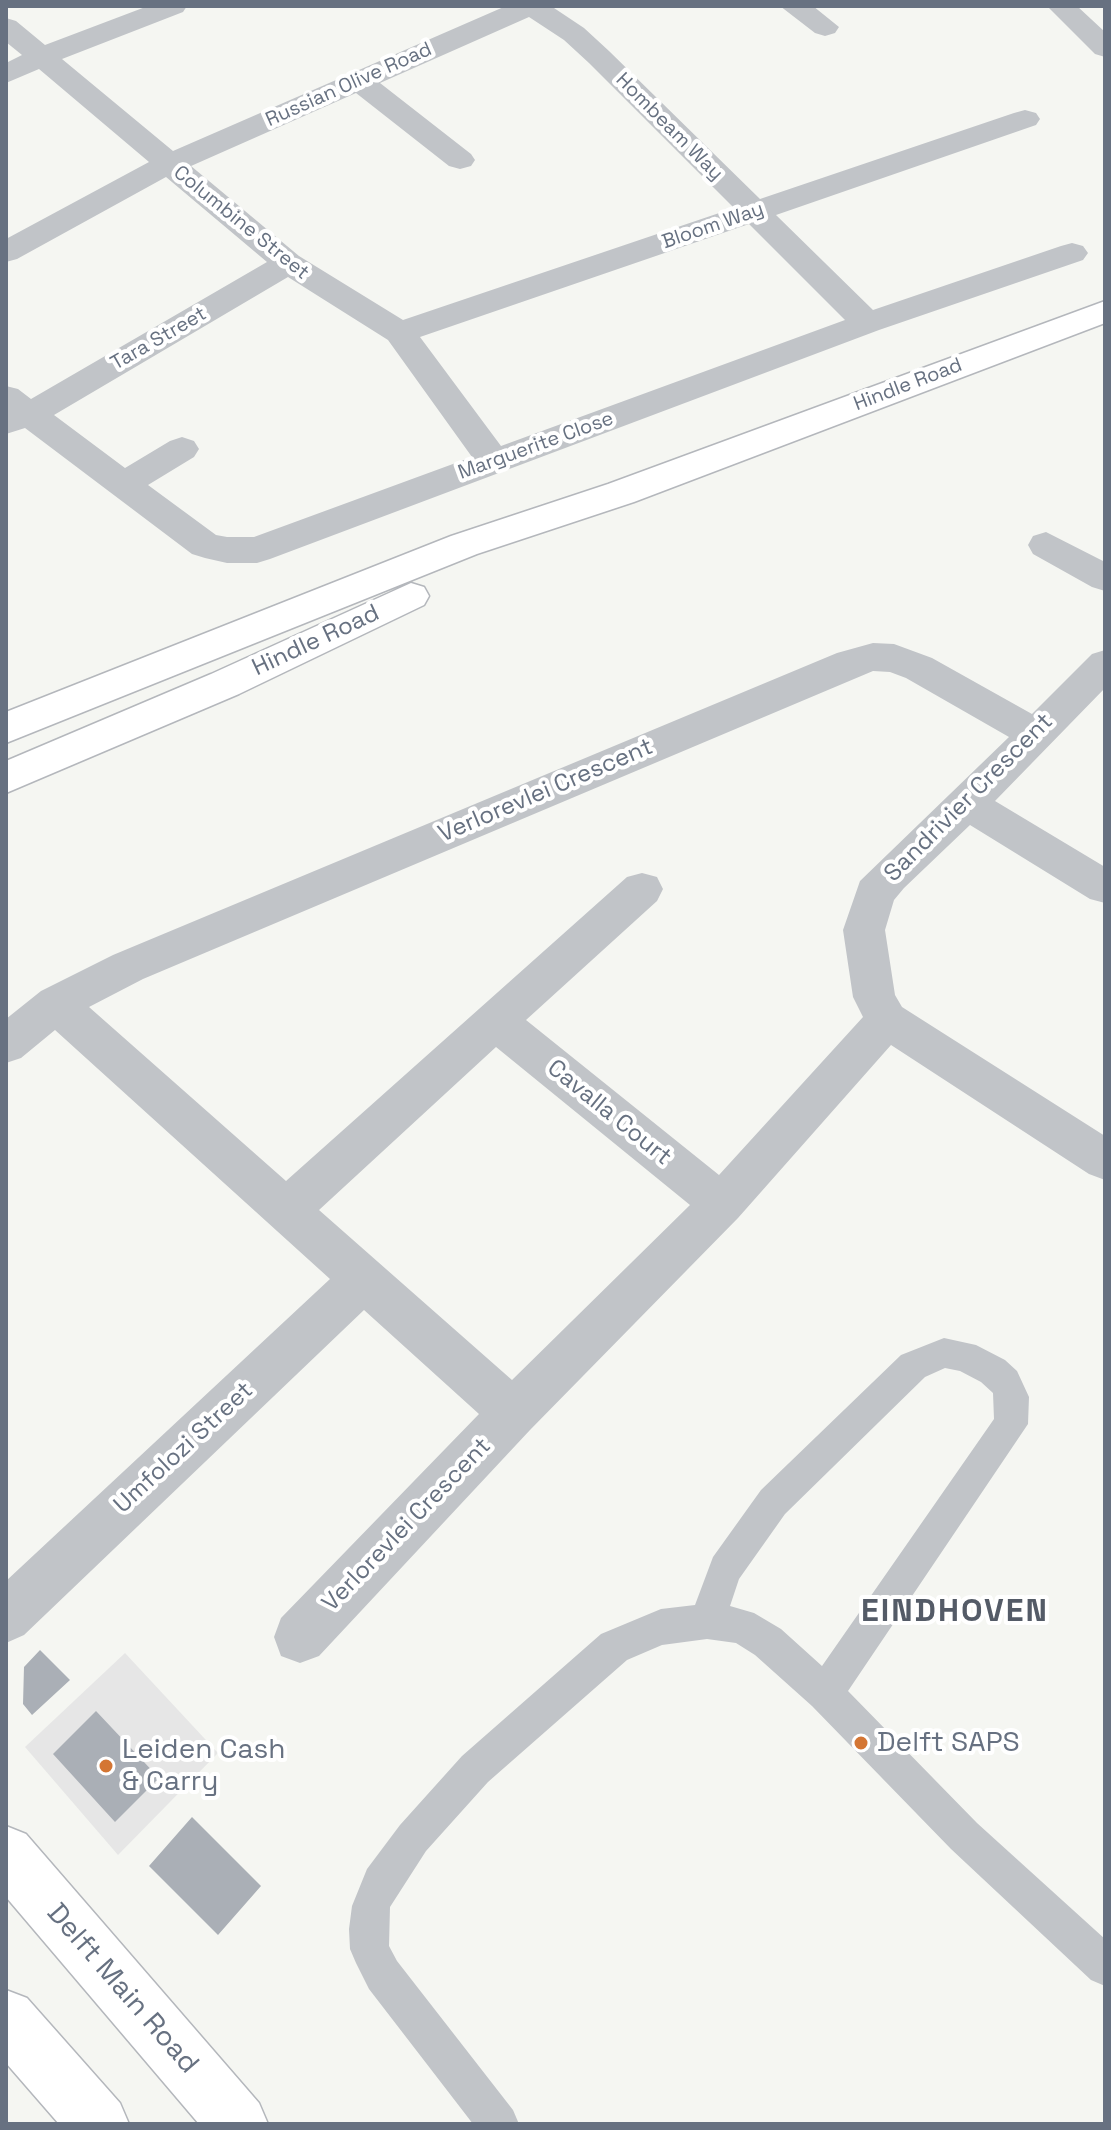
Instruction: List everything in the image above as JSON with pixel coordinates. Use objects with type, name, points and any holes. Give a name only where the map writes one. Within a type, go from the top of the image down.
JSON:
[{"type":"main road","name":"Hindle Road","points":[[6,728],[464,545],[621,493],[1105,311]]},
{"type":"main road","name":"Hindle Road","points":[[6,778],[225,684],[621,493]]},
{"type":"main road","name":"Delft Main Road","points":[[6,1854],[238,2124]]},
{"type":"main road","points":[[6,2019],[99,2124]]},
{"type":"street","points":[[6,74],[41,57],[173,6]]},
{"type":"street","name":"Russian Olive Road","points":[[6,252],[168,164],[531,6]]},
{"type":"street","name":"Hombeam Way","points":[[531,6],[574,34],[599,57],[867,323]]},
{"type":"street","points":[[794,6],[825,27]]},
{"type":"street","points":[[1061,6],[1105,48]]},
{"type":"street","name":"Columbine Street","points":[[6,27],[288,263],[400,333],[494,462]]},
{"type":"street","points":[[359,81],[460,160]]},
{"type":"street","name":"Bloom Way","points":[[400,333],[1025,119]]},
{"type":"street","name":"Marguerite Close","points":[[14,412],[205,545],[227,550],[257,550],[867,323],[1072,253]]},
{"type":"street","name":"Tara Street","points":[[14,412],[288,263]]},
{"type":"street","points":[[122,485],[182,449]]},
{"type":"street","points":[[1046,545],[1105,578]]},
{"type":"street","name":"Verlorevlei Crescent","points":[[6,1045],[56,1004],[128,967],[850,663],[873,657],[894,658],[919,668],[1034,733]]},
{"type":"street","name":"Sandrivier Crescent","points":[[887,1020],[874,997],[864,930],[867,911],[875,893],[1105,664]]},
{"type":"street","points":[[967,804],[1105,887]]},
{"type":"street","points":[[286,1210],[642,889]]},
{"type":"street","points":[[56,1004],[513,1413]]},
{"type":"street","points":[[887,1020],[1105,1160]]},
{"type":"street","name":"Verlorevlei Crescent","points":[[300,1637],[513,1413],[722,1204],[887,1020]]},
{"type":"street","name":"Cavalla Court","points":[[496,1022],[722,1204]]},
{"type":"street","name":"Umfolozi Street","points":[[6,1617],[363,1279]]},
{"type":"lane","points":[[707,1621],[725,1569],[773,1502],[913,1366],[944,1353],[964,1356],[993,1371],[1005,1382],[1012,1397],[1011,1424],[825,1693]]},
{"type":"lane","points":[[499,2124],[383,1975],[370,1949],[368,1929],[371,1906],[381,1883],[413,1838],[475,1769],[614,1647],[661,1627],[707,1621],[741,1626],[768,1642],[825,1693],[964,1836],[1105,1966]]},
{"type":"shaded area","points":[[125,1653],[218,1753],[118,1855],[25,1747]]},
{"type":"building","points":[[40,1650],[70,1680],[32,1715],[23,1704],[24,1667]]},
{"type":"building","name":"Leiden Cash & Carry","points":[[96,1711],[159,1778],[115,1822],[53,1754]]},
{"type":"building","points":[[192,1817],[261,1886],[218,1935],[149,1866]]},
{"type":"place","name":"Delft SAPS","points":[[861,1743]]},
{"type":"place","name":"Leiden Cash & Carry","points":[[106,1766]]},
{"type":"district","name":"EINDHOVEN","points":[[955,1612]]}]
